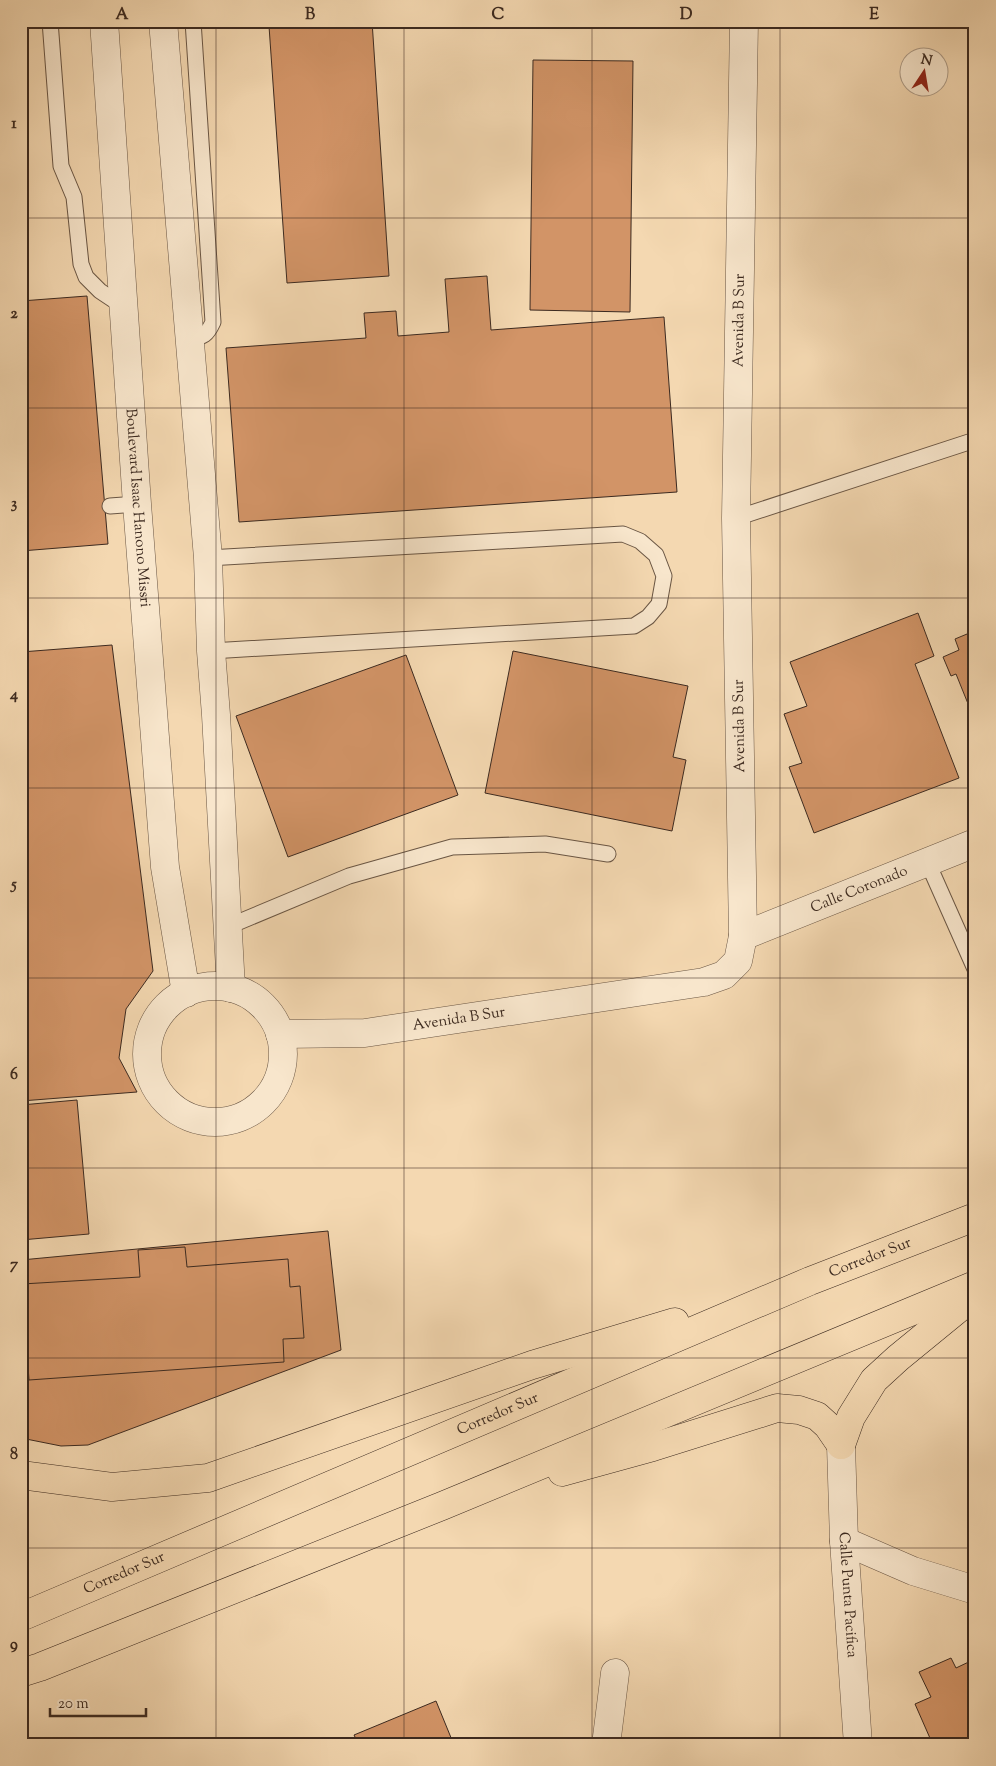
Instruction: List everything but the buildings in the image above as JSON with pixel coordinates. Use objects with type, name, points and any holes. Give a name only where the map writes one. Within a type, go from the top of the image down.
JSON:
[{"type":"highway","name":"Corredor Sur","points":[[21,1617],[810,1281],[975,1217]]},
{"type":"highway","points":[[21,1475],[112,1487],[208,1478],[532,1366],[810,1281]]},
{"type":"highway","points":[[21,1673],[442,1506],[975,1285]]},
{"type":"highway","points":[[842,1445],[851,1417],[874,1380],[975,1295]]},
{"type":"highway","points":[[442,1506],[652,1447],[777,1408],[799,1410],[816,1416],[828,1426],[842,1445]]},
{"type":"street","name":"Boulevard Isaac Hanono Missri","points":[[104,21],[137,504],[165,867],[186,993]]},
{"type":"street","points":[[163,21],[208,558],[211,651],[231,988]]},
{"type":"street","name":"Avenida B Sur","points":[[280,1034],[365,1033],[704,982],[724,975],[738,961],[743,936],[736,518],[744,21]]},
{"type":"street","name":"Calle Coronado","points":[[743,936],[975,843]]},
{"type":"street","points":[[208,986],[231,988],[252,997],[270,1013],[280,1034],[284,1056],[280,1078],[268,1097],[252,1112],[231,1120],[209,1122],[188,1117],[169,1104],[155,1087],[148,1066],[148,1044],[154,1023],[168,1005],[186,993],[208,986]]},
{"type":"street","name":"Calle Punta Pacifica","points":[[842,1445],[844,1541],[858,1745]]},
{"type":"street","points":[[844,1541],[913,1571],[975,1590]]},
{"type":"street","points":[[606,1745],[615,1674]]},
{"type":"lane","points":[[50,21],[61,166],[74,197],[81,264],[86,276],[100,291],[124,307]]},
{"type":"lane","points":[[189,339],[202,337],[213,322],[193,21]]},
{"type":"lane","points":[[736,518],[975,440]]},
{"type":"lane","points":[[110,506],[137,504]]},
{"type":"lane","points":[[208,558],[623,534],[640,541],[656,556],[664,576],[659,604],[648,617],[634,626],[211,651]]},
{"type":"lane","points":[[228,927],[349,876],[452,847],[545,844],[608,854]]},
{"type":"lane","points":[[927,861],[975,969]]}]
